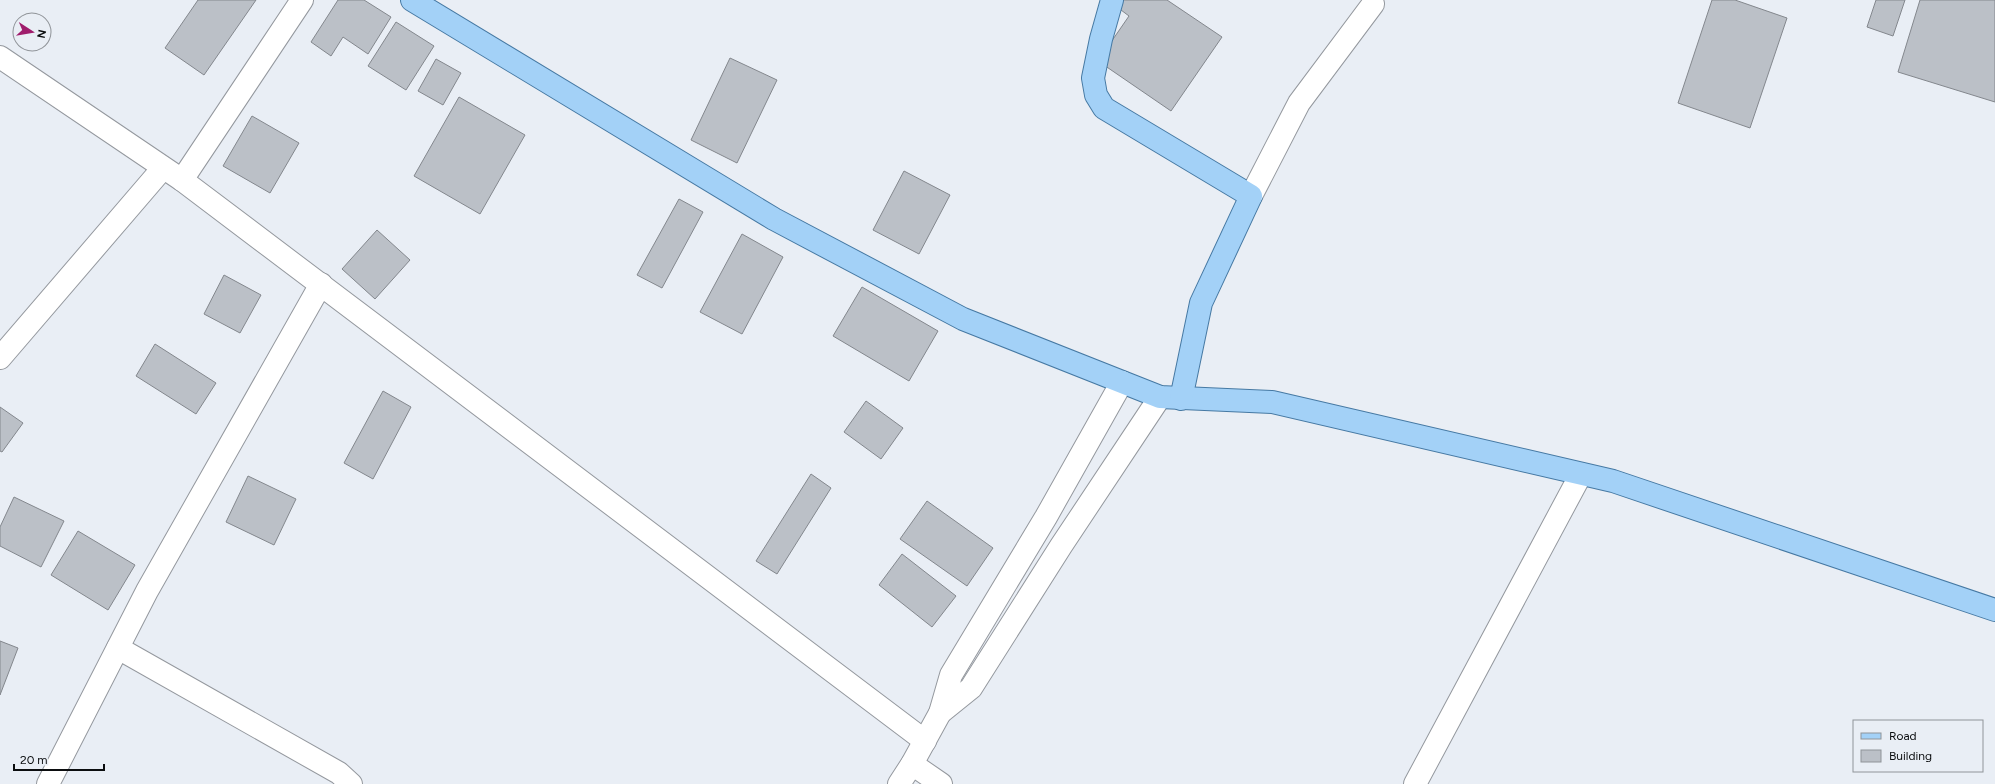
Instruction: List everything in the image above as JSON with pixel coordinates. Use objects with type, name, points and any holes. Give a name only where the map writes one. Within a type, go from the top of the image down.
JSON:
[{"type":"main road","points":[[412,0],[774,219],[963,319],[1160,397],[1272,402],[1613,481],[1995,610]]},
{"type":"main road","points":[[1112,0],[1093,78],[1096,95],[1104,108],[1251,196],[1201,303],[1181,399]]},
{"type":"street","points":[[182,180],[302,0]]},
{"type":"street","points":[[1251,196],[1299,103],[1373,4]]},
{"type":"street","points":[[0,57],[182,180],[926,741]]},
{"type":"street","points":[[0,358],[163,168]]},
{"type":"street","points":[[48,784],[147,591],[321,284]]},
{"type":"street","points":[[899,784],[926,741],[940,713],[951,675],[1046,517],[1122,382]]},
{"type":"street","points":[[940,713],[971,688],[1061,546],[1160,397]]},
{"type":"street","points":[[1415,784],[1582,474]]},
{"type":"street","points":[[118,648],[340,780]]},
{"type":"street","points":[[912,764],[941,784]]},
{"type":"building","points":[[198,0],[256,0],[204,75],[165,48]]},
{"type":"building","points":[[338,0],[364,0],[391,17],[368,54],[343,37],[331,56],[311,42]]},
{"type":"building","points":[[1122,0],[1167,0],[1222,37],[1171,111],[1098,61],[1129,16],[1117,7]]},
{"type":"building","points":[[1712,0],[1735,0],[1787,18],[1750,128],[1678,103]]},
{"type":"building","points":[[1876,0],[1905,0],[1893,36],[1867,27]]},
{"type":"building","points":[[1920,0],[1995,0],[1995,102],[1898,72]]},
{"type":"building","points":[[396,22],[434,46],[406,90],[368,66]]},
{"type":"building","points":[[730,58],[777,80],[737,163],[691,140]]},
{"type":"building","points":[[436,59],[461,73],[443,105],[418,91]]},
{"type":"building","points":[[459,97],[525,135],[480,214],[414,176]]},
{"type":"building","points":[[252,116],[299,143],[270,193],[223,166]]},
{"type":"building","points":[[904,171],[950,195],[919,254],[873,230]]},
{"type":"building","points":[[679,199],[703,212],[662,288],[637,275]]},
{"type":"building","points":[[377,230],[410,260],[375,299],[342,269]]},
{"type":"building","points":[[742,234],[783,257],[742,334],[700,312]]},
{"type":"building","points":[[224,275],[261,295],[240,333],[204,314]]},
{"type":"building","points":[[862,287],[938,331],[909,381],[833,336]]},
{"type":"building","points":[[155,344],[216,383],[196,414],[136,376]]},
{"type":"building","points":[[383,391],[411,407],[373,479],[344,463]]},
{"type":"building","points":[[866,401],[903,428],[881,459],[844,432]]},
{"type":"building","points":[[0,407],[23,423],[2,452],[0,451]]},
{"type":"building","points":[[811,474],[831,488],[777,574],[756,561]]},
{"type":"building","points":[[248,476],[296,499],[274,545],[226,522]]},
{"type":"building","points":[[14,497],[64,521],[41,567],[0,546],[0,527]]},
{"type":"building","points":[[927,501],[993,548],[967,586],[900,539]]},
{"type":"building","points":[[78,531],[135,565],[108,610],[51,575]]},
{"type":"building","points":[[902,554],[956,596],[932,627],[879,585]]},
{"type":"building","points":[[0,641],[18,648],[0,695]]}]
